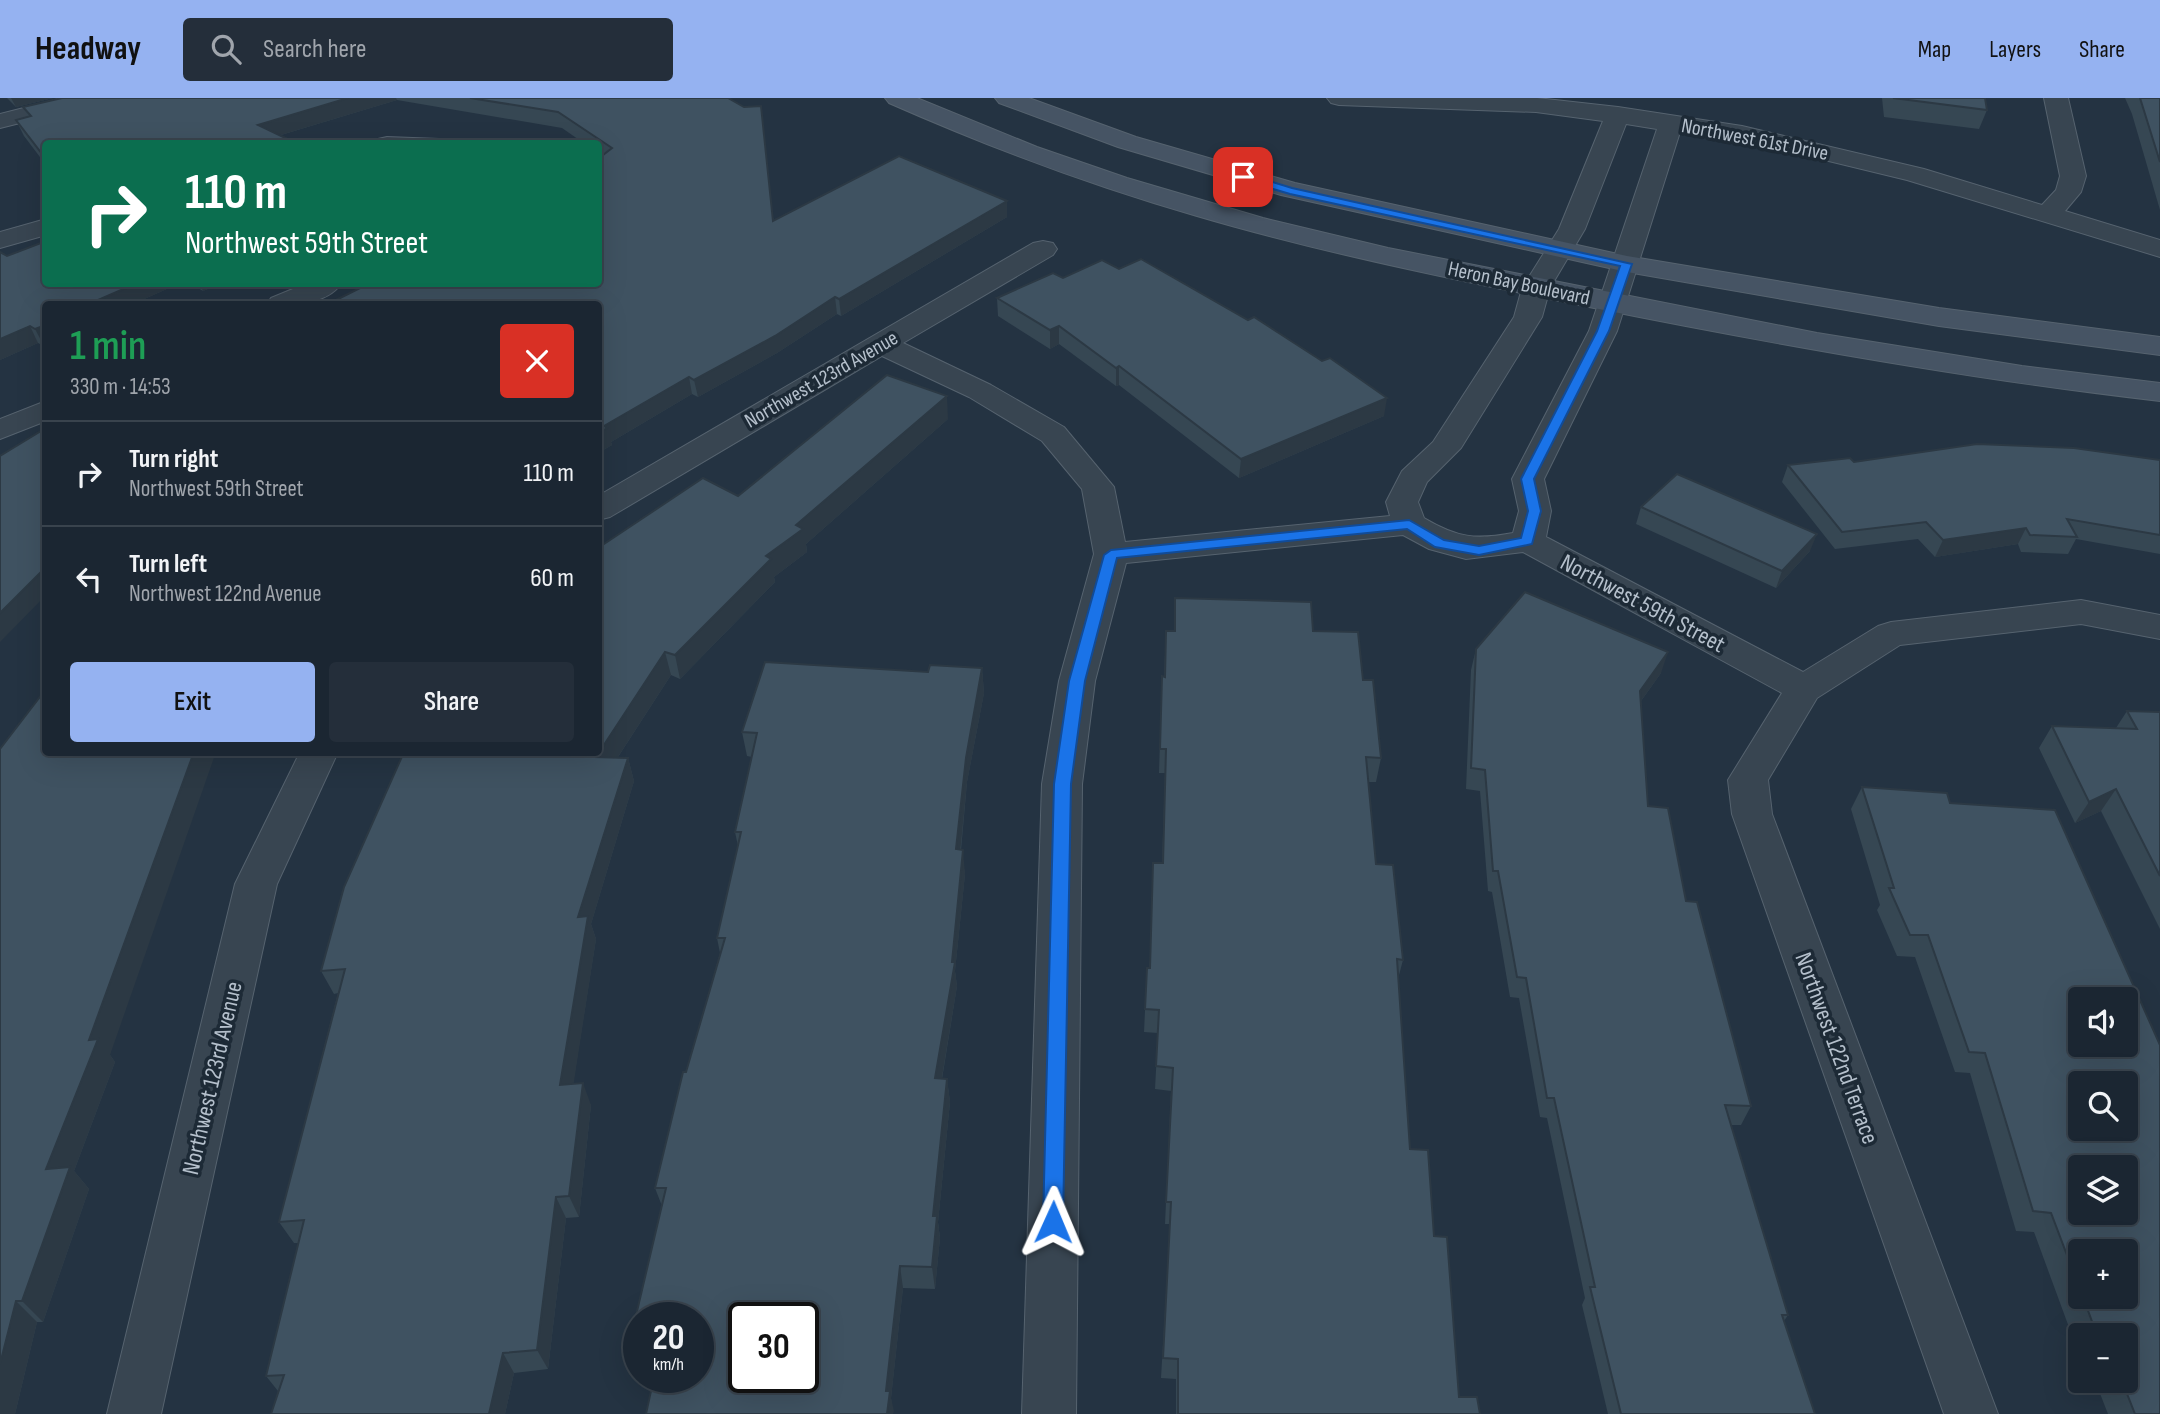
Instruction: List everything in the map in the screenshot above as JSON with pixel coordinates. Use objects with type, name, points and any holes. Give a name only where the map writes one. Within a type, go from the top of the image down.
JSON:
[{"type":"street","points":[[0,121],[92,98]]},
{"type":"street","name":"Heron Bay Boulevard","points":[[897,98],[1081,171],[1254,224],[1536,288],[1783,338],[1944,364],[2160,391]]},
{"type":"street","name":"Heron Bay Boulevard","points":[[1007,98],[1127,142],[1290,190],[1627,264],[1940,317],[2160,345]]},
{"type":"street","name":"Northwest 61st Drive","points":[[1339,98],[1536,105],[1618,114],[1742,133],[1915,174],[2160,248]]},
{"type":"street","points":[[2047,215],[2068,192],[2073,176],[2056,98]]},
{"type":"street","points":[[1409,524],[1402,502],[1413,478],[1445,448],[1528,317],[1536,288],[1572,229],[1618,114]]},
{"type":"street","points":[[1111,555],[1409,524],[1440,544],[1479,551],[1528,541],[1535,511],[1528,479],[1603,331],[1671,122]]},
{"type":"street","points":[[3,233],[42,228]]},
{"type":"street","name":"Northwest 123rd Avenue","points":[[602,508],[1043,249]]},
{"type":"street","points":[[288,301],[320,287]]},
{"type":"street","points":[[881,344],[980,391],[1053,434],[1098,487],[1111,555],[1077,681],[1062,784],[1049,1414]]},
{"type":"street","points":[[0,430],[42,412]]},
{"type":"street","name":"Northwest 59th Street","points":[[1528,541],[1804,689]]},
{"type":"street","points":[[1804,689],[1891,634],[2081,612],[2160,627]]},
{"type":"street","name":"Northwest 122nd Terrace","points":[[1804,689],[1748,780],[1752,814],[1971,1414]]},
{"type":"street","name":"Northwest 123rd Avenue","points":[[134,1414],[257,884],[317,756]]},
{"type":"building","points":[[62,98],[348,98],[258,125],[290,140],[42,140],[42,154],[16,120],[31,116],[23,107]]},
{"type":"building","points":[[470,98],[728,98],[744,107],[761,106],[773,221],[899,156],[1007,201],[839,299],[835,297],[775,336],[694,380],[689,377],[604,426],[607,428],[602,431],[602,301],[334,301],[362,287],[602,287],[602,156],[612,148],[558,112]]},
{"type":"building","points":[[1893,98],[1985,98],[1987,110]]},
{"type":"building","points":[[2140,98],[2160,98],[2160,162]]},
{"type":"building","points":[[42,243],[42,287],[128,287],[96,301],[42,301],[42,326],[35,329],[30,326],[0,339],[0,252],[7,256]]},
{"type":"building","points":[[1141,259],[1248,320],[1254,317],[1322,361],[1330,358],[1387,398],[1241,459],[1119,366],[1116,368],[1059,326],[1050,330],[997,298],[1053,273],[1063,278],[1102,260],[1119,269]]},
{"type":"building","points":[[887,375],[947,396],[796,525],[803,529],[766,556],[771,559],[675,655],[665,652],[602,748],[602,545],[703,478],[738,496]]},
{"type":"building","points":[[42,430],[42,571],[0,613],[0,456]]},
{"type":"building","points":[[1977,444],[2074,448],[2160,460],[2160,535],[2067,519],[2077,537],[2030,535],[2026,528],[1943,540],[1926,522],[1842,532],[1788,465],[1850,458],[1854,462]]},
{"type":"building","points":[[1677,474],[1817,534],[1782,571],[1641,507]]},
{"type":"building","points":[[1525,592],[1668,652],[1640,691],[1648,806],[1668,808],[1686,901],[1697,902],[1751,1106],[1725,1105],[1788,1315],[1782,1315],[1815,1414],[1621,1414],[1590,1287],[1595,1287],[1554,1098],[1547,1098],[1526,978],[1517,977],[1498,871],[1493,871],[1485,770],[1471,768],[1476,649]]},
{"type":"building","points":[[1175,598],[1311,602],[1313,631],[1358,632],[1363,680],[1373,680],[1381,758],[1366,757],[1376,864],[1393,865],[1403,960],[1397,959],[1410,1149],[1428,1150],[1434,1236],[1447,1237],[1459,1397],[1477,1397],[1480,1414],[1178,1414],[1178,1359],[1163,1358],[1171,1202],[1166,1202],[1173,1068],[1156,1066],[1159,1010],[1145,1009],[1147,968],[1150,968],[1153,863],[1163,863],[1166,749],[1160,749],[1162,676],[1165,677],[1166,631],[1175,631]]},
{"type":"building","points":[[765,662],[928,672],[930,665],[982,668],[966,758],[956,849],[963,850],[952,962],[955,962],[935,1078],[947,1079],[933,1216],[937,1216],[932,1267],[900,1266],[886,1391],[890,1391],[887,1414],[646,1414],[651,1393],[714,1393],[714,1302],[639,1302],[666,1188],[655,1188],[683,1072],[686,1072],[725,938],[717,938],[741,832],[735,832],[757,733],[742,732]]},
{"type":"building","points":[[42,694],[42,756],[193,756],[89,1040],[98,1039],[46,1169],[70,1167],[22,1301],[16,1301],[0,1364],[0,749]]},
{"type":"building","points":[[2127,711],[2160,712],[2160,876],[2116,789],[2089,802],[2052,726],[2137,729]]},
{"type":"building","points":[[402,756],[628,758],[578,917],[588,916],[560,1085],[583,1083],[569,1196],[556,1197],[537,1350],[503,1353],[489,1414],[271,1414],[284,1375],[266,1376],[304,1220],[279,1222],[345,969],[321,971],[344,887]]},
{"type":"building","points":[[1862,787],[1947,793],[1950,803],[2055,810],[2134,987],[2068,987],[2068,1057],[2138,1057],[2138,996],[2160,1045],[2160,1414],[2135,1414],[2127,1393],[2138,1393],[2138,1323],[2093,1323],[2087,1309],[2138,1309],[2138,1239],[2068,1239],[2068,1258],[2051,1213],[2033,1211],[1985,1053],[1969,1052],[1928,935],[1910,935],[1889,888],[1894,888]]},
{"type":"route","points":[[1053,1222],[1062,784],[1077,681],[1111,555],[1409,524],[1440,544],[1479,551],[1528,541],[1535,511],[1528,479],[1603,331],[1627,264],[1290,190],[1243,177]]}]
